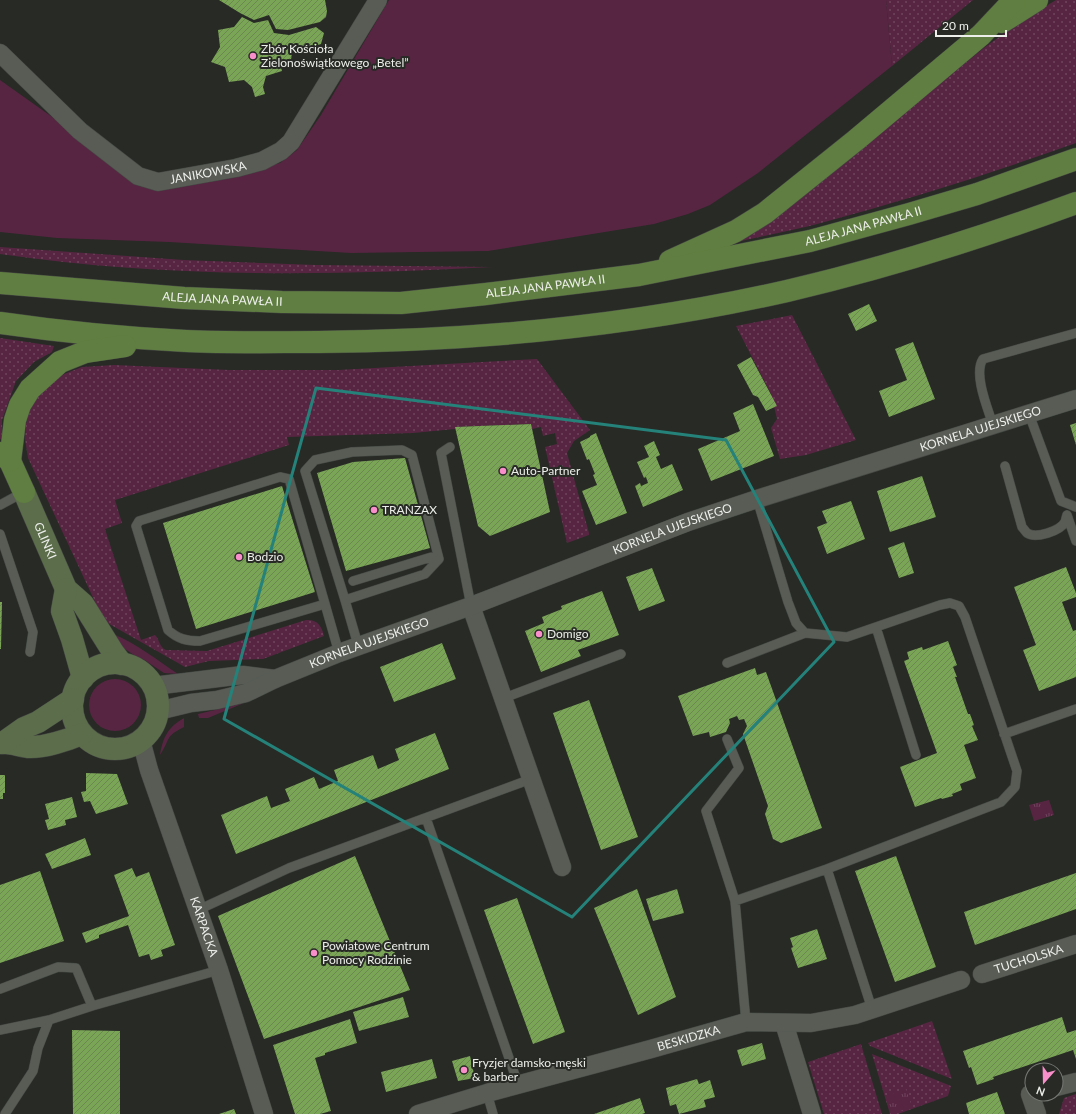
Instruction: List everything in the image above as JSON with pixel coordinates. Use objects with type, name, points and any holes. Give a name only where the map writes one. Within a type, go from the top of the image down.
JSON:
[{"type":"main road","points":[[639,275],[736,231],[765,213],[856,140],[981,35],[1014,0]]},
{"type":"main road","points":[[981,35],[1037,0]]},
{"type":"main road","name":"ALEJA JANA PAWŁA II","points":[[0,283],[184,298],[282,302],[401,303],[486,294],[639,275],[777,248],[839,234],[977,194],[1076,159]]},
{"type":"main road","points":[[0,323],[75,333],[188,341],[362,342],[432,339],[615,322],[786,291],[858,273],[954,246],[1076,204]]},
{"type":"main road","points":[[24,492],[5,457],[20,405],[30,389],[60,362],[85,352],[126,346],[188,341]]},
{"type":"main road","name":"GLINKI","points":[[24,492],[66,589],[83,604],[122,664]]},
{"type":"main road","points":[[66,589],[62,611],[83,678]]},
{"type":"main road","points":[[111,663],[122,664],[132,666],[140,671],[153,686],[157,698],[158,711],[155,722],[149,732],[141,740],[130,746],[117,749],[104,748],[92,743],[82,734],[72,712],[73,699],[76,688],[91,670],[111,663]]},
{"type":"main road","points":[[1,743],[24,728],[38,722],[73,699]]},
{"type":"main road","points":[[1,743],[29,747],[74,738],[82,734]]},
{"type":"street","name":"JANIKOWSKA","points":[[0,53],[80,131],[138,176],[158,182],[243,166],[262,161],[281,151],[291,142],[378,0]]},
{"type":"street","name":"KORNELA UJEJSKIEGO","points":[[158,711],[246,693],[275,679],[358,645],[471,606],[688,522],[1076,399]]},
{"type":"street","points":[[471,606],[562,866]]},
{"type":"street","name":"KORNELA UJEJSKIEGO","points":[[153,686],[243,675],[275,679]]},
{"type":"street","name":"KARPACKA","points":[[141,740],[149,770],[198,910],[264,1114]]},
{"type":"street","name":"TUCHOLSKA","points":[[982,974],[1076,944]]},
{"type":"street","name":"BESKIDZKA","points":[[418,1114],[518,1084],[746,1022],[811,1023],[854,1015],[961,980]]},
{"type":"street","points":[[784,1022],[812,1114]]},
{"type":"street","points":[[1064,1085],[1076,1082]]},
{"type":"street","points":[[1033,1102],[1037,1114]]},
{"type":"lane","points":[[993,425],[980,383],[980,363],[983,359],[1076,333]]},
{"type":"lane","points":[[1029,414],[1076,540]]},
{"type":"lane","points":[[450,447],[441,453],[471,606]]},
{"type":"lane","points":[[345,600],[425,574],[439,560],[412,455],[402,450],[352,452],[315,460],[306,471],[358,645]]},
{"type":"lane","points":[[1005,466],[1022,528],[1027,533],[1042,535],[1058,529],[1065,522],[1067,515]]},
{"type":"lane","points":[[325,604],[200,641],[189,641],[176,637],[168,630],[136,526],[138,521],[280,477],[289,479],[325,604],[339,653]]},
{"type":"lane","points":[[0,505],[24,492]]},
{"type":"lane","points":[[757,499],[788,602],[796,623],[805,633]]},
{"type":"lane","points":[[1061,500],[1076,507]]},
{"type":"lane","points":[[0,534],[33,632],[30,652]]},
{"type":"lane","points":[[353,581],[438,555]]},
{"type":"lane","points":[[727,663],[805,633],[847,637],[940,605],[950,603],[959,606],[965,617],[1017,770],[1015,787],[1001,802],[827,869],[735,901]]},
{"type":"lane","points":[[876,627],[916,755]]},
{"type":"lane","points":[[504,698],[621,654]]},
{"type":"lane","points":[[1004,734],[1076,709]]},
{"type":"lane","points":[[727,739],[739,768],[706,811],[735,901],[746,1022]]},
{"type":"lane","points":[[198,910],[289,868],[531,779]]},
{"type":"lane","points":[[426,818],[518,1084]]},
{"type":"lane","points":[[827,869],[872,1009]]},
{"type":"lane","points":[[0,989],[58,968],[76,968],[92,1006]]},
{"type":"lane","points":[[0,1030],[49,1020],[92,1006],[218,970]]},
{"type":"lane","points":[[5,1114],[33,1071],[38,1048],[49,1020]]},
{"type":"lane","points":[[487,1093],[493,1114]]},
{"type":"highlighted area","points":[[316,388],[726,440],[834,642],[572,917],[224,719]]},
{"type":"green space","points":[[389,0],[886,0],[892,66],[758,173],[710,205],[688,214],[654,224],[488,251],[351,253],[169,242],[57,238],[0,232],[0,80],[55,119],[109,164],[139,186],[151,189],[212,181],[280,163],[297,150],[321,115]]},
{"type":"green space","points":[[886,0],[973,0],[892,66]]},
{"type":"green space","points":[[1056,0],[1076,0],[1076,143],[1013,165],[885,205],[811,226],[741,241],[741,239],[905,112],[985,47],[1028,17]]},
{"type":"green space","points":[[0,247],[184,260],[316,265],[492,267],[307,273],[184,271],[61,262],[0,254]]},
{"type":"green space","points":[[792,315],[856,440],[806,455],[780,459],[771,428],[777,419],[771,394],[736,326]]},
{"type":"green space","points":[[0,338],[54,346],[52,352],[34,362],[16,381],[2,420],[2,437],[0,440]]},
{"type":"green space","points":[[537,359],[590,430],[574,441],[567,453],[589,535],[567,543],[545,447],[557,444],[555,433],[543,436],[541,427],[532,429],[531,424],[455,427],[455,429],[413,433],[287,437],[289,445],[115,500],[122,523],[105,529],[141,640],[155,635],[162,647],[166,650],[207,651],[306,620],[316,622],[322,629],[324,636],[263,659],[209,661],[185,667],[104,621],[28,458],[25,439],[26,424],[30,409],[40,391],[59,376],[82,367],[114,365],[229,370],[338,370]]},
{"type":"green space","points":[[113,634],[138,647],[178,674],[164,673],[143,659],[134,655],[125,649]]},
{"type":"green space","points":[[115,679],[125,681],[133,687],[139,695],[141,705],[139,715],[133,723],[125,729],[115,731],[105,729],[97,723],[91,715],[89,705],[91,695],[97,687],[105,681]]},
{"type":"green space","points":[[244,703],[208,718],[199,718],[198,714]]},
{"type":"green space","points":[[184,718],[184,727],[173,733],[160,755],[167,733],[178,721]]},
{"type":"green space","points":[[1049,800],[1054,815],[1034,821],[1029,805]]},
{"type":"green space","points":[[932,1021],[952,1079],[870,1046],[868,1043]]},
{"type":"green space","points":[[861,1044],[882,1114],[824,1114],[808,1062]]},
{"type":"green space","points":[[872,1054],[951,1086],[948,1096],[898,1114],[890,1114]]},
{"type":"green space","points":[[906,1089],[912,1107],[891,1114],[885,1096]]},
{"type":"green space","points":[[1076,1094],[1076,1114],[1059,1114],[1064,1098]]},
{"type":"building","points":[[219,0],[325,0],[327,11],[326,17],[320,22],[288,30],[276,29],[269,15],[254,20]]},
{"type":"building","name":"Zbór Kościoła Zielonoświątkowego „Betel”","points":[[242,17],[254,23],[268,20],[274,33],[289,35],[316,27],[324,33],[321,44],[292,53],[291,60],[279,60],[282,71],[266,76],[263,87],[265,94],[255,97],[252,87],[244,80],[229,82],[225,67],[211,62],[220,47],[218,30],[234,27]]},
{"type":"building","points":[[869,304],[877,321],[856,331],[848,314]]},
{"type":"building","points":[[913,342],[935,399],[889,417],[879,391],[907,380],[895,349]]},
{"type":"building","points":[[751,357],[777,406],[766,411],[758,397],[753,395],[737,365]]},
{"type":"building","points":[[753,404],[774,456],[711,481],[698,449],[740,431],[733,413]]},
{"type":"building","points":[[1076,423],[1076,445],[1070,425]]},
{"type":"building","name":"Auto-Partner","points":[[531,424],[550,512],[490,536],[478,526],[455,427]]},
{"type":"building","points":[[596,433],[627,513],[596,525],[582,491],[597,485],[593,475],[595,474],[589,459],[587,460],[580,442]]},
{"type":"building","points":[[654,441],[660,455],[656,457],[661,469],[672,464],[683,490],[643,507],[635,486],[640,483],[641,486],[648,483],[646,477],[644,478],[637,462],[649,457],[644,446]]},
{"type":"building","name":"TRANZAX","points":[[405,458],[430,548],[346,571],[317,473],[353,462]]},
{"type":"building","points":[[922,476],[936,517],[890,532],[877,491]]},
{"type":"building","name":"Bodzio","points":[[282,486],[315,592],[196,629],[163,523]]},
{"type":"building","points":[[851,501],[865,539],[827,554],[817,527],[827,523],[822,511]]},
{"type":"building","points":[[904,542],[914,573],[899,578],[888,548]]},
{"type":"building","points":[[1066,567],[1076,593],[1076,597],[1062,602],[1073,631],[1076,630],[1076,677],[1039,691],[1023,650],[1036,645],[1014,587]]},
{"type":"building","points":[[652,568],[665,601],[639,611],[626,577]]},
{"type":"building","points":[[602,591],[619,635],[578,650],[581,656],[541,672],[525,631],[544,623],[542,617],[562,609],[561,606]]},
{"type":"building","points":[[0,602],[2,602],[1,649],[0,649]]},
{"type":"building","points":[[948,641],[957,665],[953,667],[957,677],[955,677],[968,714],[970,714],[974,725],[972,726],[978,740],[964,745],[976,778],[960,784],[962,790],[952,794],[953,796],[941,798],[915,807],[900,767],[937,753],[904,661],[909,659],[907,652],[922,647],[923,650]]},
{"type":"building","points":[[442,643],[456,679],[394,702],[380,667]]},
{"type":"building","points":[[755,668],[757,675],[766,672],[822,828],[781,843],[773,839],[765,814],[768,806],[743,734],[747,726],[744,719],[739,720],[737,716],[729,719],[730,723],[726,732],[710,737],[709,732],[693,736],[678,696]]},
{"type":"building","points":[[589,700],[638,837],[601,850],[553,713]]},
{"type":"building","points":[[435,733],[449,769],[236,854],[221,815],[267,796],[271,808],[290,801],[285,789],[314,777],[319,789],[338,781],[334,770],[373,755],[378,769],[399,760],[395,749]]},
{"type":"building","points":[[86,773],[117,774],[128,804],[96,814],[90,801],[84,802],[81,792],[86,791]]},
{"type":"building","points":[[0,775],[5,775],[5,793],[3,793],[3,799],[0,799]]},
{"type":"building","points":[[72,797],[77,817],[65,820],[66,825],[48,830],[45,820],[49,819],[45,804]]},
{"type":"building","points":[[85,838],[91,855],[52,869],[45,854]]},
{"type":"building","name":"Powiatowe Centrum Pomocy Rodzinie","points":[[355,856],[410,990],[264,1039],[218,916]]},
{"type":"building","points":[[896,856],[936,967],[895,982],[855,871]]},
{"type":"building","points":[[132,868],[136,877],[149,872],[175,945],[161,950],[163,956],[151,960],[149,954],[139,957],[128,925],[99,935],[99,938],[86,943],[82,933],[129,916],[114,875]]},
{"type":"building","points":[[40,871],[64,941],[0,963],[0,885]]},
{"type":"building","points":[[1076,873],[1076,909],[975,945],[964,912]]},
{"type":"building","points":[[637,889],[676,997],[638,1015],[594,908]]},
{"type":"building","points":[[677,889],[684,913],[653,921],[646,899]]},
{"type":"building","points":[[517,898],[565,1032],[533,1044],[484,910]]},
{"type":"building","points":[[817,929],[827,959],[798,968],[791,948],[793,947],[790,938]]},
{"type":"building","points":[[403,997],[409,1017],[359,1031],[353,1012]]},
{"type":"building","points":[[1062,1017],[1067,1033],[1076,1030],[1076,1059],[1073,1050],[1037,1062],[1024,1062],[1024,1067],[993,1077],[994,1079],[977,1085],[971,1067],[969,1068],[963,1051]]},
{"type":"building","points":[[350,1019],[357,1043],[325,1053],[325,1055],[315,1058],[331,1111],[320,1114],[295,1114],[273,1045]]},
{"type":"building","points":[[72,1030],[120,1031],[120,1114],[73,1114]]},
{"type":"building","points":[[762,1043],[766,1059],[742,1066],[737,1050]]},
{"type":"building","points":[[470,1056],[475,1078],[458,1081],[452,1061]]},
{"type":"building","points":[[432,1059],[437,1078],[386,1092],[381,1072]]},
{"type":"building","points":[[697,1079],[699,1084],[710,1080],[715,1097],[704,1100],[706,1107],[679,1114],[676,1104],[670,1106],[666,1088]]},
{"type":"building","points":[[997,1092],[1005,1114],[969,1114],[966,1103]]},
{"type":"building","points":[[640,1098],[645,1113],[594,1114]]},
{"type":"building","points":[[234,1109],[236,1114],[219,1114]]},
{"type":"place","name":"Zbór Kościoła Zielonoświątkowego „Betel”","points":[[253,56]]},
{"type":"place","name":"Auto-Partner","points":[[503,471]]},
{"type":"place","name":"TRANZAX","points":[[374,510]]},
{"type":"place","name":"Bodzio","points":[[239,557]]},
{"type":"place","name":"Domigo","points":[[539,634]]},
{"type":"place","name":"Powiatowe Centrum Pomocy Rodzinie","points":[[314,953]]},
{"type":"place","name":"Fryzjer damsko-męski & barber","points":[[464,1070]]}]
